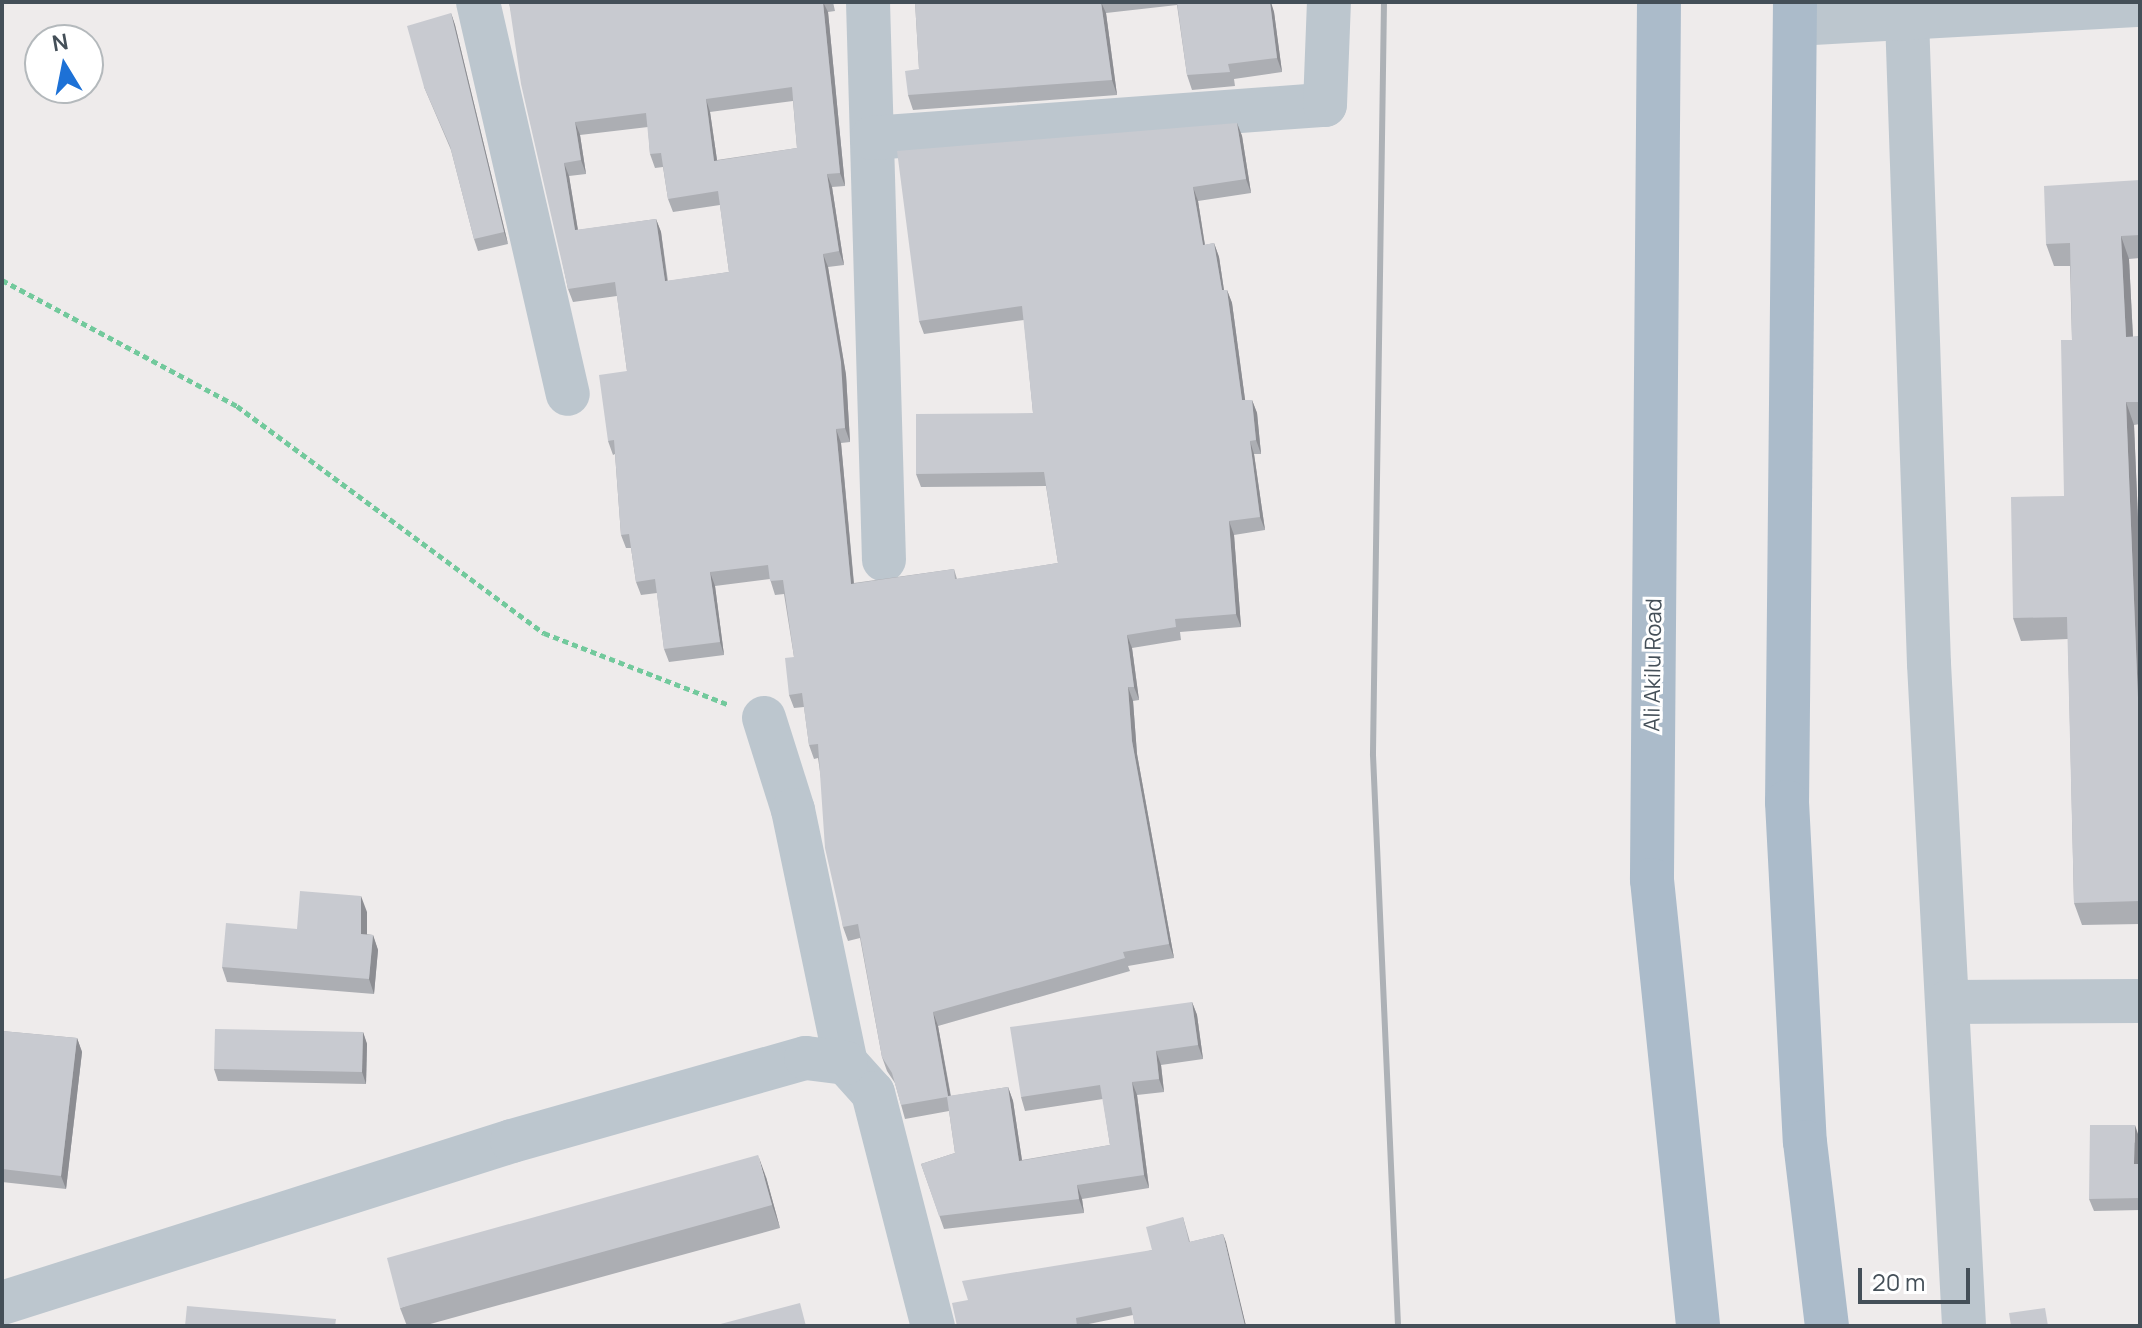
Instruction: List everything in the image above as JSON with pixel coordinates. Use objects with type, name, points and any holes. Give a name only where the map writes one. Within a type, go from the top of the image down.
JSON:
[{"type":"main road","name":"Ali Akilu Road","points":[[1659,2],[1652,880],[1698,1326]]},
{"type":"main road","points":[[1795,13],[1787,802],[1805,1142],[1827,1326]]},
{"type":"street","points":[[478,2],[568,394]]},
{"type":"street","points":[[868,2],[884,560]]},
{"type":"street","points":[[872,138],[1325,105],[1329,2]]},
{"type":"street","points":[[1795,13],[1907,18],[2140,5]]},
{"type":"street","points":[[1907,18],[1929,664],[1964,1326]]},
{"type":"street","points":[[764,718],[793,810],[846,1063],[873,1093],[933,1326]]},
{"type":"street","points":[[1948,1002],[2140,1001]]},
{"type":"street","points":[[2,1303],[542,1133],[806,1058],[846,1063]]},
{"type":"path","points":[[2,280],[237,406],[544,633],[764,718]]},
{"type":"building","points":[[509,2],[823,2],[840,173],[827,174],[839,251],[823,254],[841,362],[845,428],[836,429],[851,584],[954,569],[955,579],[1058,563],[1044,472],[916,474],[916,414],[1033,413],[1022,306],[919,321],[897,151],[1237,123],[1246,179],[1193,187],[1203,245],[1214,243],[1222,290],[1227,290],[1242,400],[1252,400],[1256,440],[1250,441],[1260,517],[1229,521],[1236,614],[1175,619],[1176,627],[1127,635],[1134,687],[1128,687],[1132,741],[1169,944],[1123,952],[1125,958],[933,1012],[948,1096],[1008,1087],[1019,1161],[1110,1145],[1100,1085],[1021,1097],[1010,1027],[1192,1002],[1198,1045],[1156,1051],[1159,1079],[1132,1082],[1144,1175],[1077,1185],[1079,1199],[939,1216],[921,1164],[955,1153],[947,1097],[901,1105],[892,1073],[882,1057],[858,924],[843,927],[825,848],[818,744],[809,745],[802,693],[789,695],[785,658],[794,657],[783,580],[770,581],[768,565],[710,572],[720,642],[664,649],[655,579],[636,582],[629,534],[621,535],[614,440],[608,441],[599,375],[627,371],[615,282],[568,289],[521,84]],"holes":[[[792,87],[797,148],[714,161],[706,99]],[[646,113],[650,154],[661,153],[668,199],[718,191],[729,272],[665,281],[656,219],[575,230],[564,163],[581,160],[575,122]]]},
{"type":"building","points":[[915,2],[1101,2],[1112,80],[908,95],[905,71],[919,69]]},
{"type":"building","points":[[1177,2],[1270,2],[1277,58],[1228,64],[1230,72],[1187,75]]},
{"type":"building","points":[[451,13],[504,232],[474,239],[450,146],[424,87],[407,26]]},
{"type":"building","points":[[2140,180],[2140,235],[2121,236],[2126,337],[2140,336],[2140,402],[2126,402],[2140,698],[2140,901],[2074,903],[2067,617],[2013,618],[2011,497],[2064,496],[2061,340],[2072,340],[2070,243],[2046,244],[2044,186]]},
{"type":"building","points":[[300,891],[361,896],[361,934],[373,935],[369,979],[222,967],[226,923],[297,929]]},
{"type":"building","points":[[215,1029],[363,1032],[362,1072],[214,1069]]},
{"type":"building","points":[[2,1031],[77,1038],[61,1176],[2,1169]]},
{"type":"building","points":[[2090,1125],[2135,1125],[2134,1164],[2140,1164],[2140,1198],[2089,1199]]},
{"type":"building","points":[[758,1155],[772,1205],[400,1308],[387,1258]]},
{"type":"building","points":[[1183,1217],[1189,1242],[1223,1234],[1245,1326],[1135,1326],[1131,1307],[1076,1318],[1077,1326],[957,1326],[952,1303],[968,1300],[962,1281],[1152,1250],[1146,1227]]},
{"type":"building","points":[[800,1303],[806,1326],[713,1326]]},
{"type":"building","points":[[187,1306],[336,1319],[335,1326],[185,1326]]},
{"type":"building","points":[[2045,1308],[2048,1326],[2011,1326],[2009,1313]]},
{"type":"railway","points":[[1384,2],[1373,755],[1398,1326]]}]
